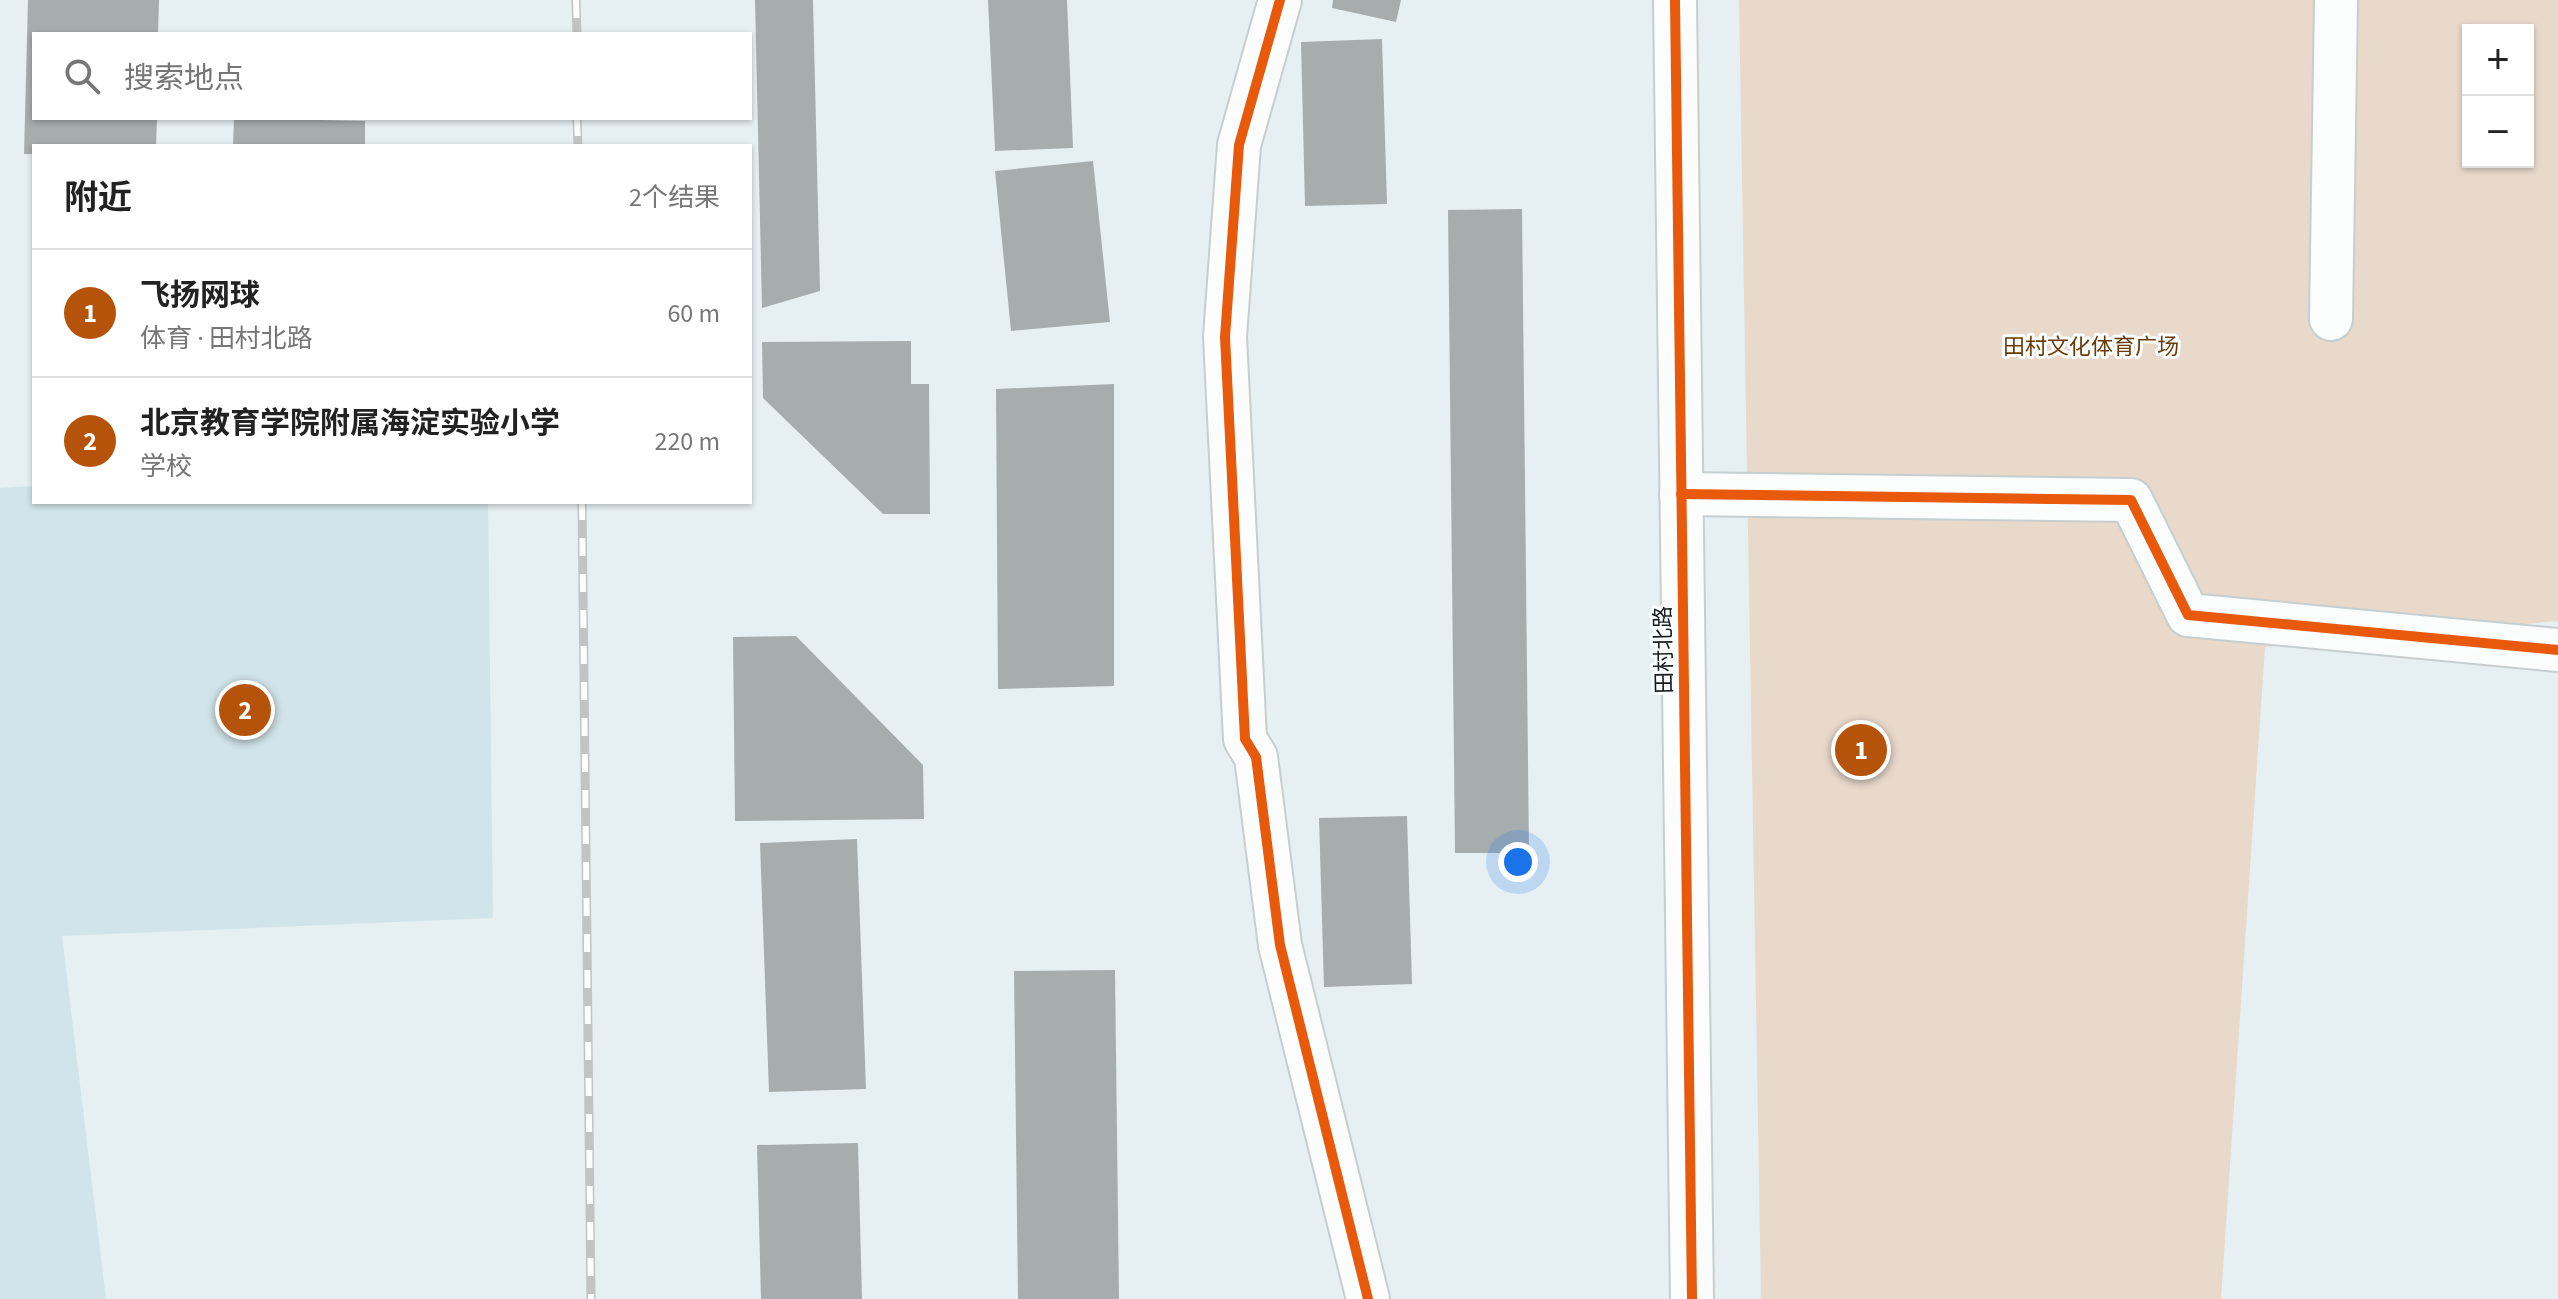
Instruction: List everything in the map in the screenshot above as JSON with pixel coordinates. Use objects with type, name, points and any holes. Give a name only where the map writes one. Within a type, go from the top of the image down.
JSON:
[{"type":"street","points":[[1280,0],[1239,145],[1225,337],[1245,739],[1256,757],[1280,945],[1368,1299]]},
{"type":"street","name":"田村北路","points":[[1675,0],[1692,1299]]},
{"type":"street","points":[[2331,319],[2336,0]]},
{"type":"street","points":[[1681,494],[2131,500],[2188,615],[2558,650]]},
{"type":"shaded area","points":[[32,486],[32,504],[488,504],[493,918],[62,936],[106,1299],[0,1299],[0,488]]},
{"type":"green space","name":"田村文化体育广场","points":[[1739,0],[2558,0],[2558,621],[2265,647],[2221,1299],[1761,1299]]},
{"type":"building","points":[[28,0],[159,0],[158,32],[32,32],[32,120],[157,120],[156,144],[32,144],[32,154],[24,154]]},
{"type":"building","points":[[755,0],[813,0],[820,291],[762,308]]},
{"type":"building","points":[[988,0],[1067,0],[1073,148],[995,151]]},
{"type":"building","points":[[1333,0],[1401,0],[1396,22],[1332,8]]},
{"type":"building","points":[[1382,39],[1387,204],[1305,206],[1301,42]]},
{"type":"building","points":[[234,120],[365,121],[365,144],[233,144]]},
{"type":"building","points":[[1093,161],[1110,322],[1011,331],[995,171]]},
{"type":"building","points":[[1522,209],[1529,853],[1455,853],[1448,210]]},
{"type":"building","points":[[911,341],[911,384],[929,384],[930,514],[883,514],[763,398],[762,342]]},
{"type":"building","points":[[1114,384],[1114,686],[998,689],[996,389]]},
{"type":"building","points":[[796,636],[923,765],[924,819],[735,821],[733,637]]},
{"type":"building","points":[[1407,816],[1412,984],[1324,987],[1319,818]]},
{"type":"building","points":[[857,839],[866,1089],[769,1092],[760,843]]},
{"type":"building","points":[[1115,970],[1119,1299],[1018,1299],[1014,971]]},
{"type":"building","points":[[858,1143],[862,1299],[761,1299],[757,1145]]},
{"type":"railway","points":[[576,0],[577,32]]},
{"type":"railway","points":[[577,120],[578,144]]},
{"type":"railway","points":[[582,504],[591,1299]]},
{"type":"cycle path","points":[[1280,0],[1239,145],[1225,337],[1245,739],[1256,757],[1280,945],[1368,1299]]},
{"type":"cycle path","points":[[1675,0],[1692,1299]]},
{"type":"cycle path","points":[[1681,494],[2131,500],[2188,615],[2558,650]]},
{"type":"place","name":"北京教育学院附属海淀实验小学","points":[[245,710]]},
{"type":"place","name":"飞扬网球","points":[[1861,750]]}]
